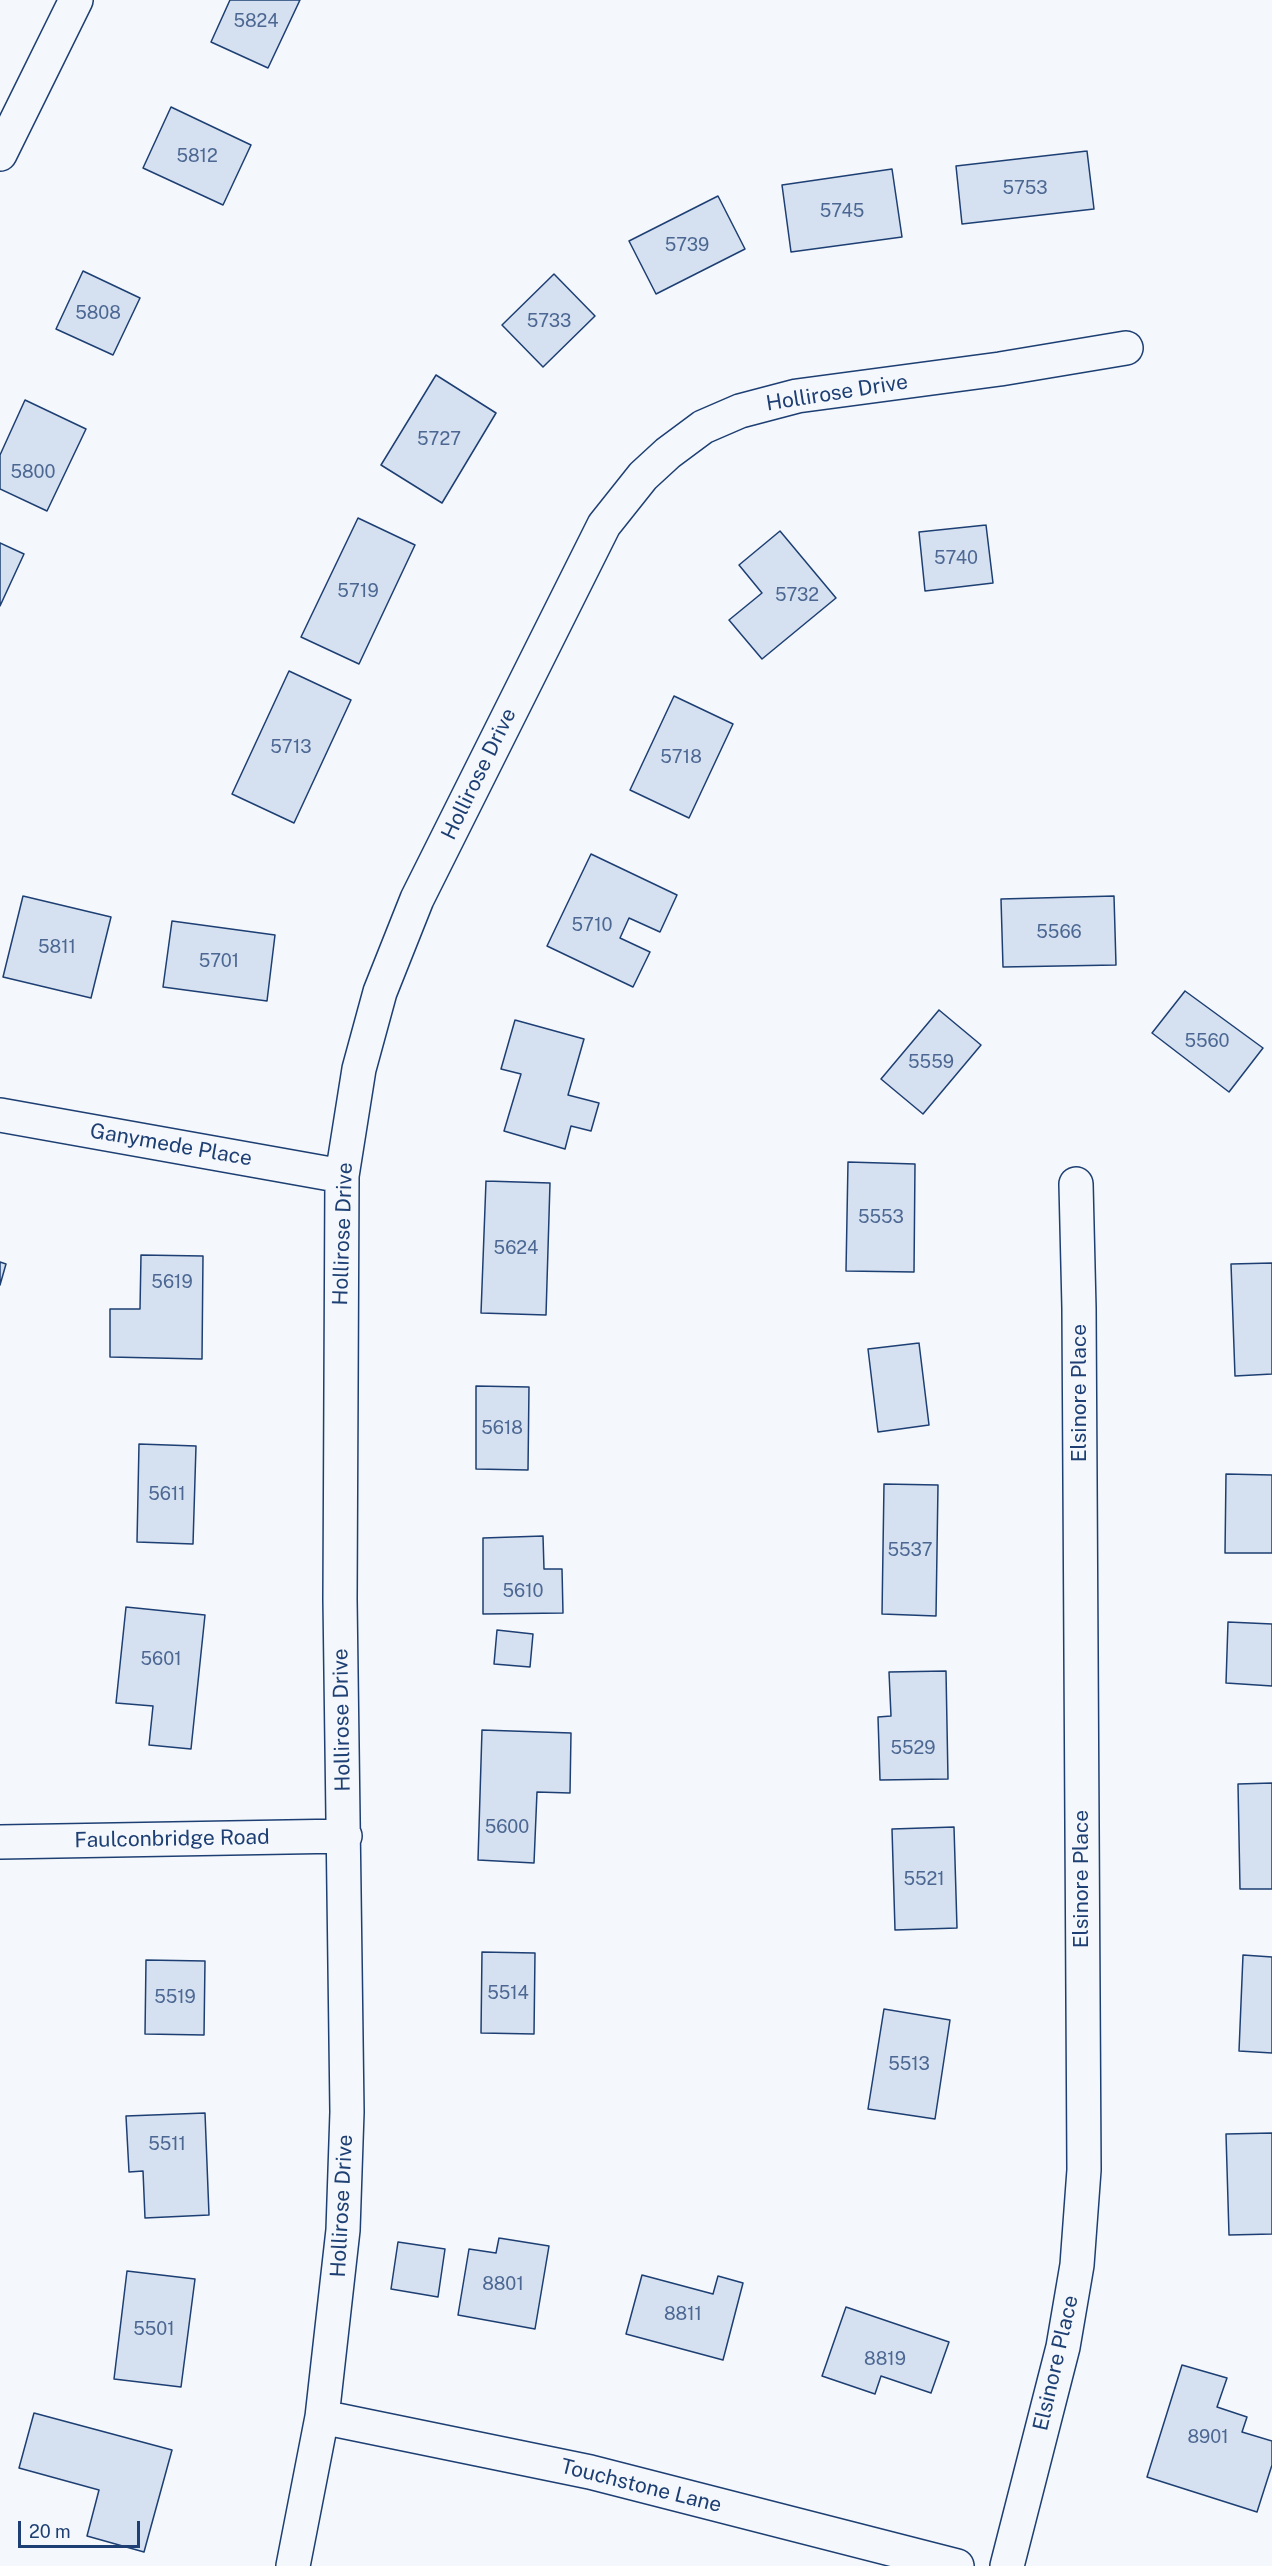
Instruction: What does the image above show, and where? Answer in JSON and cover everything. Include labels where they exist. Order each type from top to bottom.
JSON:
[{"type":"street","points":[[0,154],[76,0]]},
{"type":"street","name":"Hollirose Drive","points":[[293,2566],[322,2417],[343,2230],[347,2112],[340,1599],[342,1176],[359,1069],[380,992],[417,899],[604,525],[643,476],[668,453],[703,427],[740,411],[797,396],[1000,369],[1126,348]]},
{"type":"street","name":"Ganymede Place","points":[[0,1114],[342,1176]]},
{"type":"street","name":"Elsinore Place","points":[[1007,2566],[1063,2347],[1077,2265],[1084,2170],[1079,1308],[1076,1184]]},
{"type":"street","name":"Faulconbridge Road","points":[[0,1842],[345,1836]]},
{"type":"street","name":"Touchstone Lane","points":[[322,2417],[590,2472],[957,2566]]},
{"type":"building","points":[[230,0],[300,0],[268,68],[211,42]]},
{"type":"building","points":[[171,107],[251,145],[223,205],[143,168]]},
{"type":"building","points":[[1087,151],[1094,209],[962,224],[956,166]]},
{"type":"building","points":[[892,169],[902,237],[791,252],[782,185]]},
{"type":"building","points":[[718,196],[745,249],[656,294],[629,241]]},
{"type":"building","points":[[83,271],[140,298],[113,355],[56,329]]},
{"type":"building","points":[[554,274],[595,316],[543,367],[502,325]]},
{"type":"building","points":[[436,375],[496,413],[442,503],[381,465]]},
{"type":"building","points":[[25,400],[86,429],[47,511],[0,489],[0,455]]},
{"type":"building","points":[[358,518],[415,545],[359,664],[301,637]]},
{"type":"building","points":[[986,525],[993,583],[925,591],[919,532]]},
{"type":"building","points":[[780,531],[836,598],[762,659],[729,620],[762,593],[739,565]]},
{"type":"building","points":[[0,543],[24,554],[0,606]]},
{"type":"building","points":[[289,671],[351,700],[294,823],[232,794]]},
{"type":"building","points":[[674,696],[733,724],[689,818],[630,790]]},
{"type":"building","points":[[591,854],[677,895],[660,932],[629,918],[620,938],[650,952],[633,987],[547,946]]},
{"type":"building","points":[[23,896],[111,917],[91,998],[3,977]]},
{"type":"building","points":[[1114,896],[1116,965],[1003,967],[1001,899]]},
{"type":"building","points":[[172,921],[275,935],[267,1001],[163,987]]},
{"type":"building","points":[[1185,991],[1263,1048],[1229,1092],[1152,1033]]},
{"type":"building","points":[[939,1010],[981,1045],[923,1114],[881,1079]]},
{"type":"building","points":[[515,1020],[584,1039],[568,1095],[599,1103],[591,1131],[571,1126],[565,1149],[504,1131],[521,1074],[501,1069]]},
{"type":"building","points":[[848,1162],[915,1164],[914,1272],[846,1271]]},
{"type":"building","points":[[486,1181],[550,1183],[546,1315],[481,1313]]},
{"type":"building","points":[[141,1255],[203,1256],[202,1359],[110,1357],[110,1309],[140,1309]]},
{"type":"building","points":[[0,1262],[6,1264],[0,1285]]},
{"type":"building","points":[[1272,1263],[1272,1374],[1235,1376],[1231,1264]]},
{"type":"building","points":[[919,1343],[929,1425],[878,1432],[868,1349]]},
{"type":"building","points":[[476,1386],[529,1387],[528,1470],[476,1469]]},
{"type":"building","points":[[139,1444],[196,1446],[193,1544],[137,1542]]},
{"type":"building","points":[[1226,1474],[1272,1475],[1272,1553],[1225,1553]]},
{"type":"building","points":[[884,1484],[938,1485],[936,1616],[882,1614]]},
{"type":"building","points":[[543,1536],[544,1569],[562,1569],[563,1613],[483,1614],[483,1538]]},
{"type":"building","points":[[126,1607],[205,1615],[191,1749],[149,1745],[153,1706],[116,1703]]},
{"type":"building","points":[[1228,1622],[1272,1624],[1272,1686],[1226,1683]]},
{"type":"building","points":[[497,1630],[533,1634],[530,1667],[494,1664]]},
{"type":"building","points":[[946,1671],[948,1779],[880,1780],[878,1717],[891,1716],[889,1672]]},
{"type":"building","points":[[482,1730],[571,1733],[570,1793],[537,1792],[534,1863],[478,1860]]},
{"type":"building","points":[[1272,1783],[1272,1889],[1240,1889],[1238,1784]]},
{"type":"building","points":[[954,1827],[957,1928],[895,1930],[892,1829]]},
{"type":"building","points":[[482,1952],[535,1953],[534,2034],[481,2033]]},
{"type":"building","points":[[1243,1955],[1272,1957],[1272,2053],[1239,2051]]},
{"type":"building","points":[[146,1960],[205,1961],[204,2035],[145,2034]]},
{"type":"building","points":[[884,2009],[950,2020],[935,2119],[868,2109]]},
{"type":"building","points":[[205,2113],[209,2215],[145,2218],[143,2171],[129,2172],[126,2116]]},
{"type":"building","points":[[1272,2133],[1272,2234],[1229,2235],[1226,2134]]},
{"type":"building","points":[[499,2238],[549,2246],[535,2329],[458,2315],[469,2249],[496,2253]]},
{"type":"building","points":[[398,2242],[445,2249],[438,2297],[391,2289]]},
{"type":"building","points":[[127,2271],[195,2279],[181,2387],[114,2379]]},
{"type":"building","points":[[642,2275],[713,2294],[718,2276],[743,2283],[723,2360],[626,2334]]},
{"type":"building","points":[[846,2307],[949,2342],[931,2393],[881,2376],[875,2394],[822,2376]]},
{"type":"building","points":[[1182,2365],[1227,2378],[1217,2407],[1247,2417],[1242,2432],[1272,2441],[1272,2465],[1257,2512],[1147,2477]]},
{"type":"building","points":[[34,2413],[172,2450],[144,2552],[87,2536],[99,2490],[19,2468]]}]
